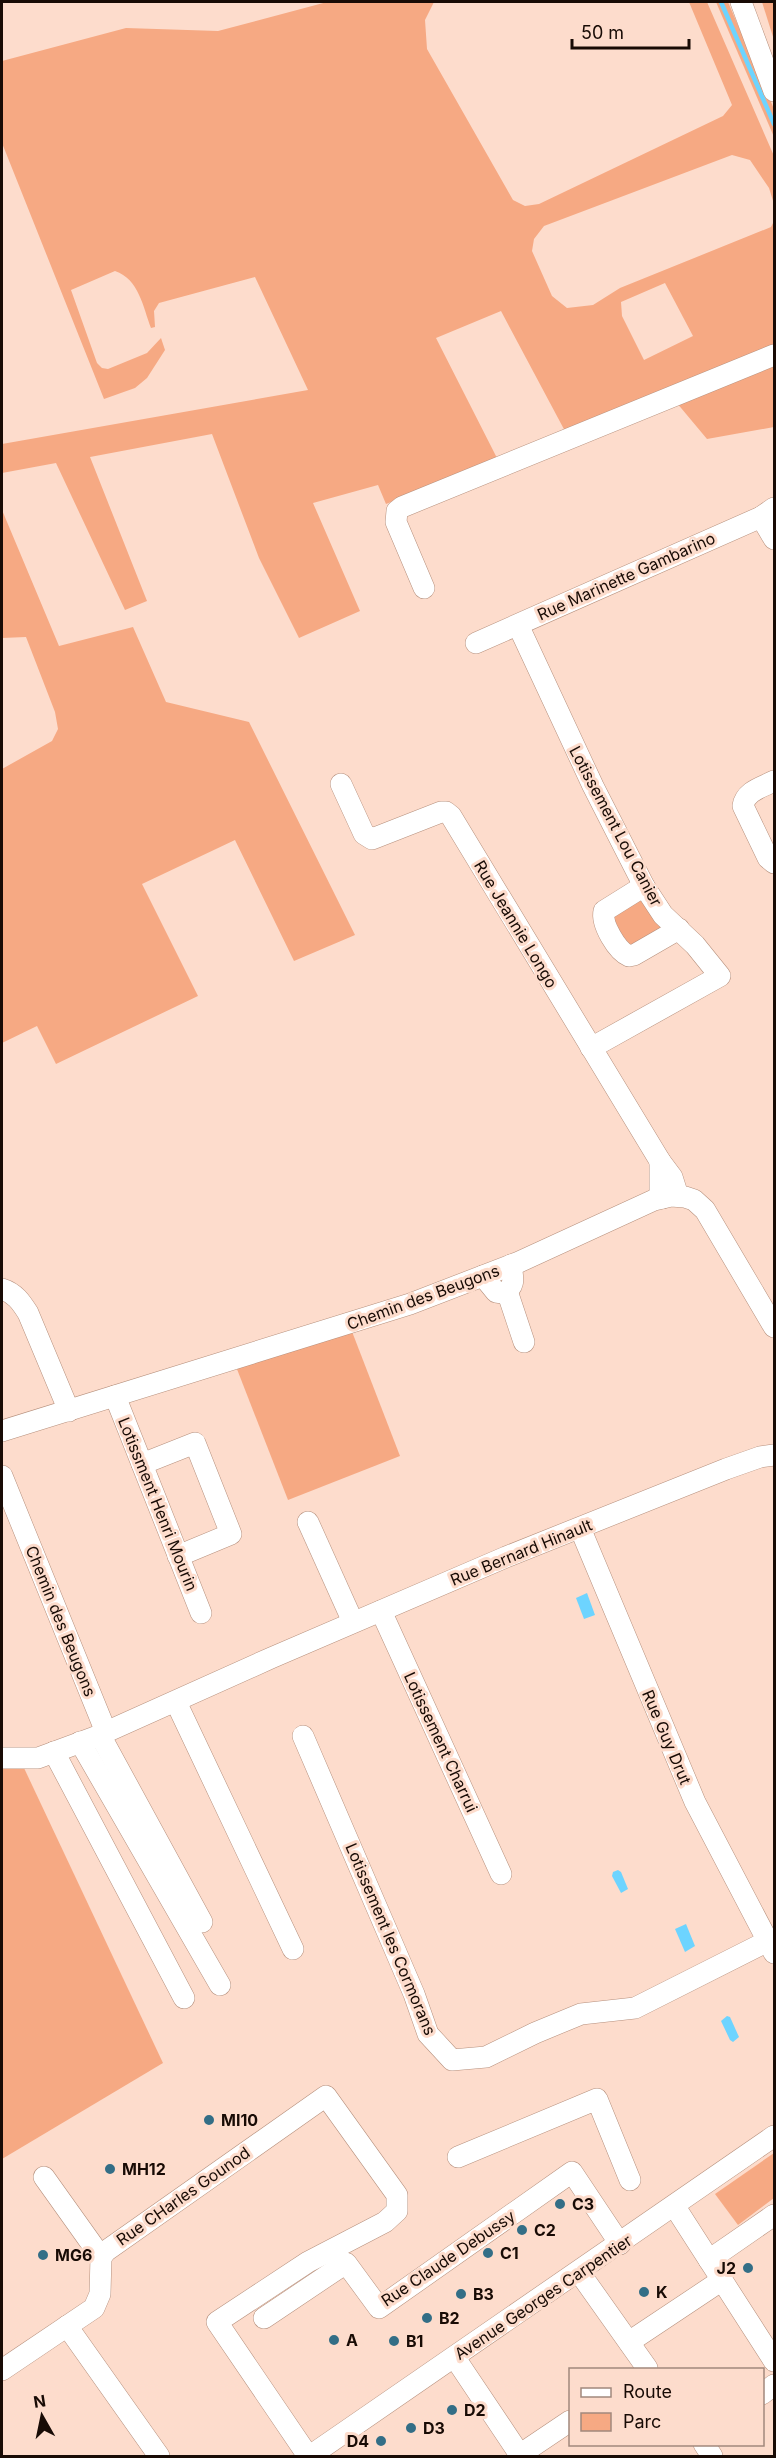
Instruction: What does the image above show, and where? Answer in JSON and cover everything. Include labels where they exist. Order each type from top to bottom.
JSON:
[{"type":"street","points":[[741,2],[774,91]]},
{"type":"street","points":[[424,588],[396,522],[397,511],[402,507],[774,355]]},
{"type":"street","points":[[768,512],[774,539]]},
{"type":"street","name":"Rue Marinette Gambarino","points":[[477,643],[768,512]]},
{"type":"street","name":"Lotissement Lou Canier","points":[[518,625],[593,786],[644,886],[663,915],[695,945],[720,976],[591,1048]]},
{"type":"street","points":[[774,781],[750,793],[744,800],[743,806],[768,858],[774,863]]},
{"type":"street","name":"Rue Jeannie Longo","points":[[341,784],[364,834],[372,839],[441,812],[446,812],[451,816],[660,1161],[660,1189],[670,1197]]},
{"type":"street","points":[[644,886],[604,911],[604,921],[621,951],[629,956],[634,955],[679,929]]},
{"type":"street","points":[[670,1197],[694,1200],[705,1210],[774,1327]]},
{"type":"street","name":"Chemin des Beugons","points":[[2,1431],[410,1304],[511,1265],[670,1197]]},
{"type":"street","points":[[483,1276],[496,1292],[503,1293],[514,1283],[511,1265]]},
{"type":"street","points":[[2,1289],[19,1299],[28,1313],[69,1411]]},
{"type":"street","points":[[507,1291],[525,1342]]},
{"type":"street","name":"Lotissment Henri Mourin","points":[[115,1396],[201,1612]]},
{"type":"street","points":[[142,1464],[195,1443],[231,1534],[178,1556]]},
{"type":"street","name":"Rue Bernard Hinault","points":[[2,1758],[38,1758],[96,1736],[352,1622],[726,1469],[760,1457],[774,1455]]},
{"type":"street","name":"Chemin des Beugons","points":[[2,1476],[96,1736]]},
{"type":"street","points":[[308,1522],[352,1622]]},
{"type":"street","name":"Rue Guy Drut","points":[[580,1528],[695,1802],[771,1947],[635,2008]]},
{"type":"street","name":"Lotissement Charrui","points":[[381,1611],[501,1874]]},
{"type":"street","points":[[176,1702],[292,1949]]},
{"type":"street","points":[[96,1736],[202,1922]]},
{"type":"street","points":[[96,1736],[220,1985]]},
{"type":"street","name":"Lotissement les Cormorans","points":[[303,1736],[409,1984],[428,2034],[452,2060],[486,2057],[581,2014],[635,2008]]},
{"type":"street","points":[[54,1752],[184,1998]]},
{"type":"street","name":"Rue CHarles Gounod","points":[[101,2257],[114,2245],[326,2096],[397,2195],[397,2211],[385,2222],[308,2262],[217,2322],[320,2454]]},
{"type":"street","points":[[458,2157],[597,2099],[630,2180]]},
{"type":"street","name":"Avenue Georges Carpentier","points":[[320,2454],[774,2136]]},
{"type":"street","name":"Rue Claude Debussy","points":[[264,2318],[346,2263],[379,2308],[572,2172],[620,2244]]},
{"type":"street","points":[[4,2362],[94,2308],[100,2294],[101,2257],[44,2177]]},
{"type":"street","points":[[675,2207],[771,2350]]},
{"type":"street","points":[[709,2260],[774,2215]]},
{"type":"street","points":[[579,2272],[645,2368]]},
{"type":"street","points":[[629,2342],[722,2280]]},
{"type":"street","points":[[67,2326],[159,2457]]},
{"type":"street","points":[[454,2358],[519,2456],[569,2422]]},
{"type":"green space","points":[[327,2],[434,2],[425,20],[427,49],[513,200],[525,206],[539,204],[723,116],[732,105],[689,2],[707,2],[774,156],[774,204],[769,188],[750,160],[732,155],[544,226],[534,239],[532,251],[552,296],[567,308],[593,305],[620,288],[771,227],[774,221],[774,427],[707,439],[666,390],[566,433],[501,311],[436,338],[498,460],[386,504],[378,485],[313,503],[360,611],[299,638],[259,558],[212,434],[90,457],[147,601],[125,610],[56,463],[2,473],[2,444],[308,390],[255,277],[159,303],[154,311],[155,327],[151,328],[135,287],[130,280],[115,271],[71,290],[97,363],[102,368],[108,369],[147,353],[161,338],[165,350],[147,378],[135,388],[104,399],[2,143],[2,61],[126,28],[218,31]],"holes":[[[665,283],[693,336],[644,360],[622,316],[621,302]]]},
{"type":"green space","points":[[716,2],[728,2],[774,109],[774,137]]},
{"type":"green space","points":[[762,2],[774,2],[774,40]]},
{"type":"green space","points":[[2,510],[59,646],[133,627],[166,702],[249,722],[355,935],[294,961],[235,840],[142,884],[198,996],[56,1064],[37,1026],[2,1043],[2,769],[52,741],[58,729],[55,712],[26,637],[2,638]]},
{"type":"green space","points":[[638,895],[663,927],[631,950],[609,913]]},
{"type":"green space","points":[[351,1329],[400,1456],[288,1500],[235,1364]]},
{"type":"green space","points":[[2,1766],[24,1768],[163,2063],[2,2159]]},
{"type":"green space","points":[[774,2153],[774,2198],[738,2225],[715,2194]]},
{"type":"water","points":[[587,1593],[595,1615],[584,1619],[576,1598]]},
{"type":"water","points":[[618,1870],[628,1889],[621,1893],[612,1876],[613,1872]]},
{"type":"water","points":[[686,1924],[695,1946],[685,1952],[675,1929]]},
{"type":"water","points":[[727,2016],[730,2017],[739,2037],[733,2042],[721,2021]]},
{"type":"waterway","points":[[721,2],[774,124]]},
{"type":"place","name":"MI10","points":[[209,2120]]},
{"type":"place","name":"MH12","points":[[110,2169]]},
{"type":"place","name":"C3","points":[[560,2204]]},
{"type":"place","name":"C2","points":[[522,2230]]},
{"type":"place","name":"C1","points":[[488,2253]]},
{"type":"place","name":"MG6","points":[[43,2255]]},
{"type":"place","name":"J2","points":[[748,2268]]},
{"type":"place","name":"K","points":[[644,2292]]},
{"type":"place","name":"B3","points":[[461,2294]]},
{"type":"place","name":"B2","points":[[427,2318]]},
{"type":"place","name":"A","points":[[334,2340]]},
{"type":"place","name":"B1","points":[[394,2341]]},
{"type":"place","name":"D2","points":[[452,2410]]},
{"type":"place","name":"D3","points":[[411,2428]]},
{"type":"place","name":"D4","points":[[381,2441]]}]
